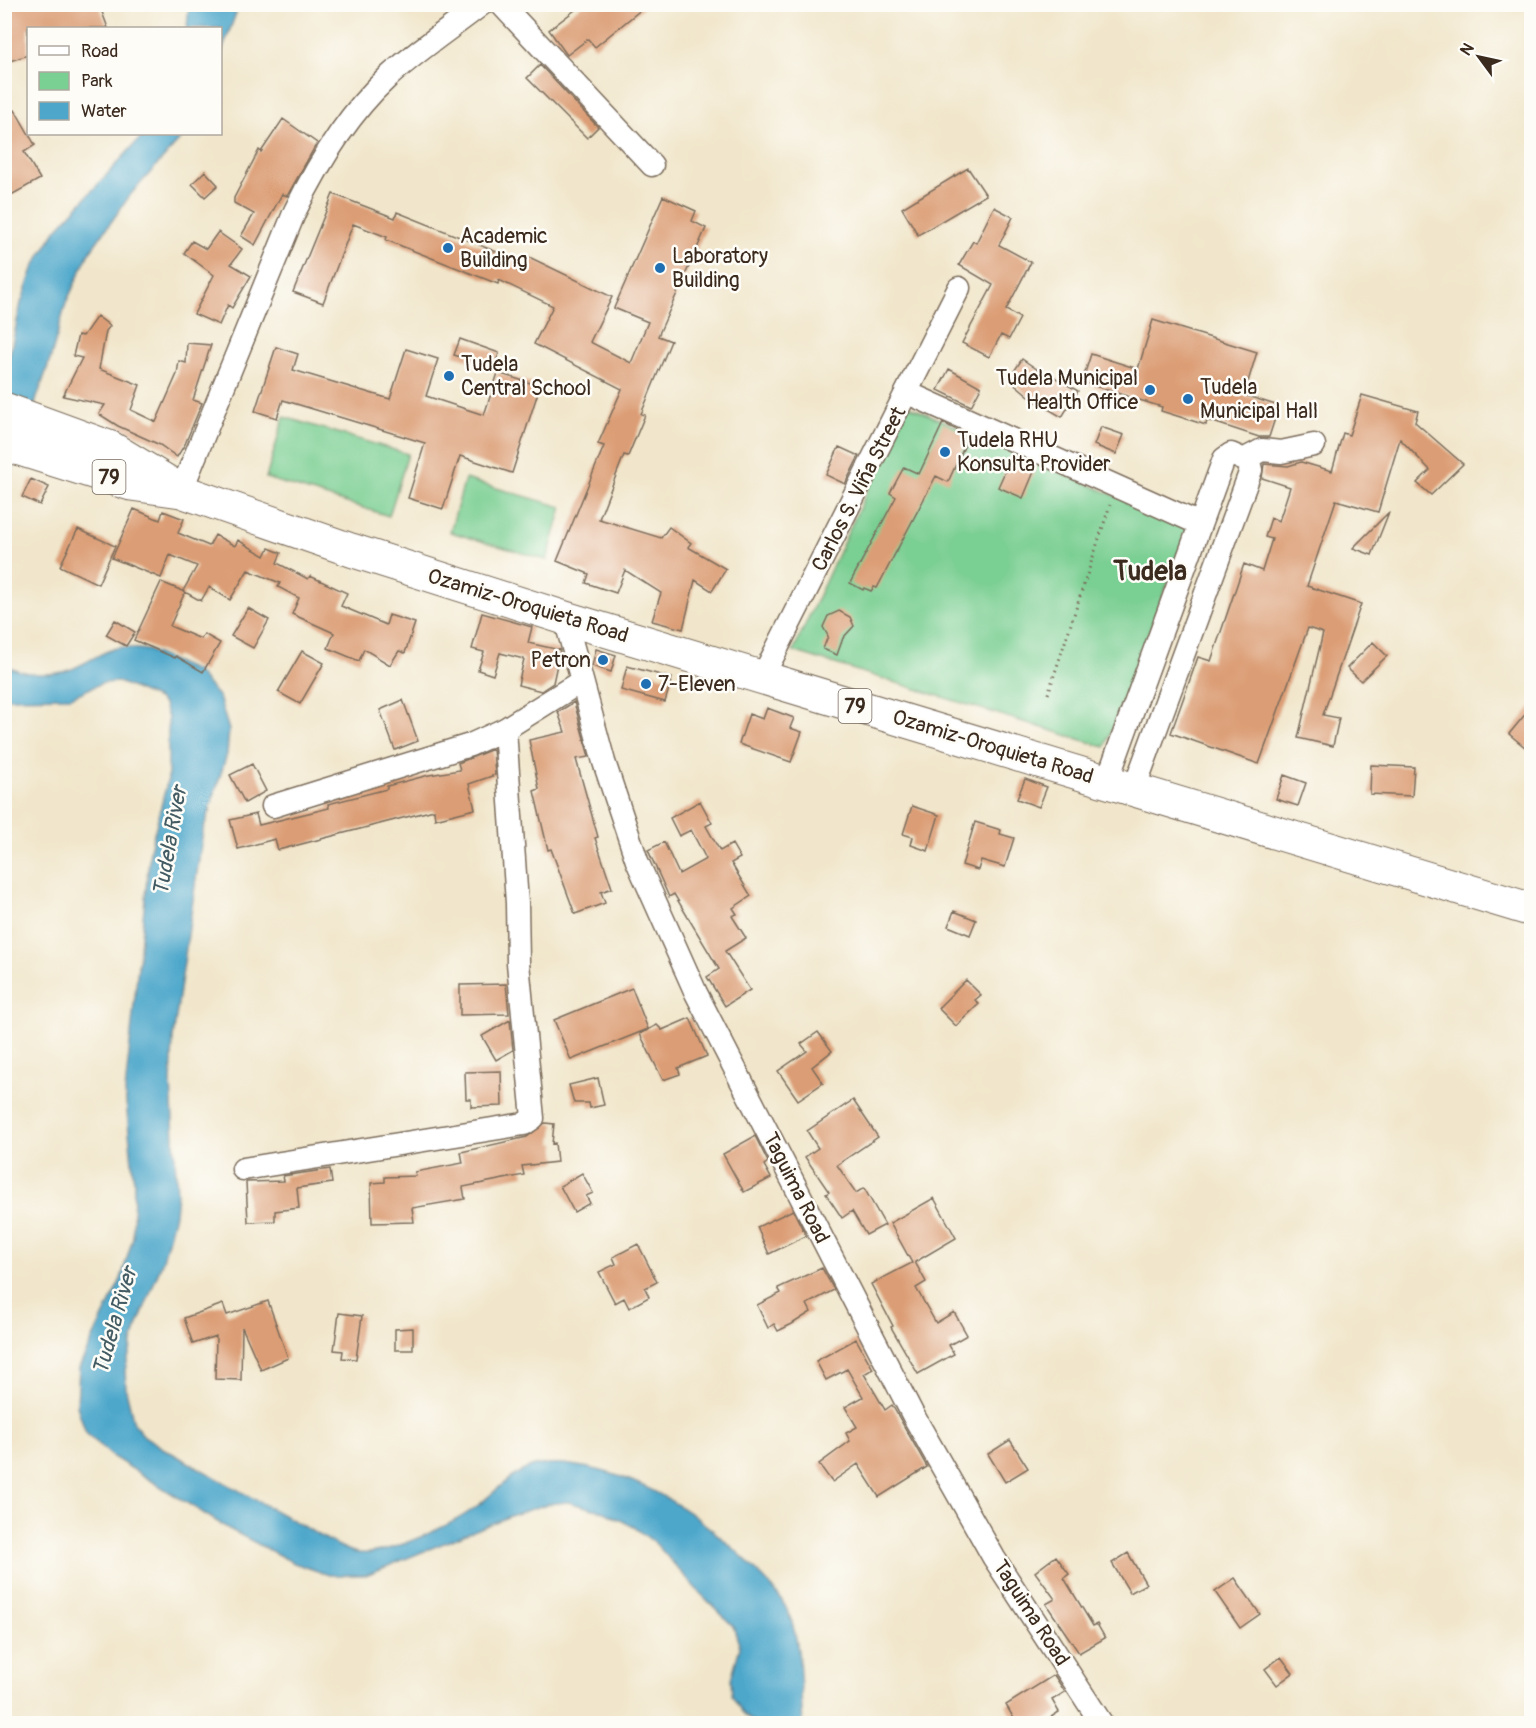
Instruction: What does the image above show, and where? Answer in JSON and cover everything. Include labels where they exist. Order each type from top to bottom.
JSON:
[{"type":"highway","name":"Ozamiz-Oroquieta Road","points":[[4,409],[111,448],[181,491]]},
{"type":"highway","name":"Ozamiz-Oroquieta Road","points":[[4,444],[131,484],[181,491],[351,550],[565,618],[1532,910]]},
{"type":"street","points":[[181,491],[295,211],[314,174],[365,101],[387,79],[482,4]]},
{"type":"street","points":[[501,4],[652,165]]},
{"type":"street","points":[[908,393],[959,288]]},
{"type":"street","name":"Carlos S. Viña Street","points":[[762,678],[908,393],[1200,524]]},
{"type":"street","points":[[1245,459],[1262,450],[1281,452],[1314,445]]},
{"type":"street","points":[[1231,454],[1245,459],[1251,465],[1251,470],[1121,785],[1200,524],[1224,459],[1231,454]]},
{"type":"street","name":"Taguima Road","points":[[565,618],[580,682],[637,861],[696,993],[913,1415],[994,1558],[1102,1724]]},
{"type":"street","points":[[273,806],[470,746],[505,729],[580,682]]},
{"type":"street","points":[[243,1169],[524,1124],[532,1120],[534,1112],[518,963],[518,903],[505,729]]},
{"type":"path","points":[[1048,694],[1116,488]]},
{"type":"green space","points":[[907,405],[1189,528],[1105,747],[793,651]]},
{"type":"green space","points":[[284,417],[408,454],[389,516],[266,478]]},
{"type":"green space","points":[[465,479],[562,507],[547,560],[450,532]]},
{"type":"water","points":[[189,5],[239,5],[222,51],[222,27],[187,27]]},
{"type":"water","points":[[143,135],[184,135],[131,194],[89,253],[66,303],[51,357],[5,491],[5,376],[21,303],[34,266],[57,229]]},
{"type":"water","name":"Tudela River","points":[[120,647],[148,650],[196,671],[219,697],[229,730],[227,754],[203,831],[173,1038],[171,1084],[177,1194],[175,1214],[163,1260],[135,1332],[125,1370],[126,1390],[134,1424],[144,1436],[161,1447],[333,1543],[358,1553],[385,1550],[437,1530],[476,1507],[518,1473],[535,1466],[556,1464],[589,1468],[634,1482],[695,1516],[748,1562],[780,1598],[788,1612],[796,1639],[803,1723],[754,1723],[742,1712],[732,1696],[731,1679],[740,1647],[733,1626],[656,1544],[634,1527],[605,1512],[568,1502],[547,1504],[510,1516],[366,1575],[329,1575],[294,1563],[229,1529],[113,1457],[86,1433],[77,1406],[79,1368],[121,1279],[133,1237],[134,1183],[125,1092],[150,850],[168,779],[168,718],[164,705],[158,699],[119,682],[102,683],[71,697],[5,698],[4,664],[27,673],[53,674],[76,667]]},
{"type":"building","points":[[4,4],[99,4],[108,27],[27,27],[27,55],[4,63]]},
{"type":"building","points":[[583,4],[648,4],[595,47],[588,39],[567,55],[549,30]]},
{"type":"building","points":[[540,65],[598,127],[587,138],[527,78]]},
{"type":"building","points":[[15,110],[27,135],[35,145],[24,152],[40,179],[4,199],[4,116]]},
{"type":"building","points":[[283,119],[317,143],[287,196],[282,194],[255,245],[241,236],[254,214],[234,203],[234,198],[259,150],[261,152]]},
{"type":"building","points":[[968,168],[986,195],[918,235],[902,208]]},
{"type":"building","points":[[205,171],[218,185],[205,197],[192,184]]},
{"type":"building","points":[[333,194],[395,218],[397,212],[522,262],[525,255],[612,297],[590,342],[631,363],[648,322],[614,308],[663,196],[696,211],[692,221],[706,228],[658,336],[671,341],[641,414],[645,415],[628,456],[624,455],[599,519],[661,538],[669,527],[691,543],[688,547],[726,569],[712,591],[695,580],[683,629],[652,621],[661,593],[625,570],[616,593],[586,583],[589,574],[557,561],[604,446],[598,444],[622,389],[534,344],[553,306],[499,280],[498,284],[386,240],[387,237],[353,224],[323,303],[293,292]]},
{"type":"building","points":[[994,207],[1013,217],[999,245],[1031,262],[1006,310],[1020,318],[1009,339],[1001,335],[989,357],[962,343],[993,285],[959,265],[973,241],[976,243]]},
{"type":"building","points":[[218,232],[242,249],[231,264],[251,276],[232,308],[228,305],[219,325],[194,314],[214,275],[184,253],[192,241],[206,249]]},
{"type":"building","points":[[97,316],[110,326],[106,331],[99,369],[140,385],[131,410],[156,422],[177,374],[179,361],[186,363],[187,343],[211,345],[193,400],[202,403],[177,457],[160,445],[118,426],[99,414],[105,405],[63,396],[82,358],[73,356],[78,335],[83,336]]},
{"type":"building","points":[[1153,320],[1257,352],[1244,395],[1279,406],[1269,437],[1259,437],[1207,420],[1206,425],[1161,411],[1162,407],[1082,382],[1091,354],[1138,369]]},
{"type":"building","points":[[460,339],[499,353],[494,368],[454,355]]},
{"type":"building","points":[[276,347],[298,354],[293,370],[390,399],[406,349],[438,359],[426,396],[484,415],[498,373],[540,386],[512,473],[460,456],[443,509],[408,498],[425,443],[283,400],[277,418],[255,411]]},
{"type":"building","points":[[1022,359],[1050,378],[1051,375],[1078,391],[1062,417],[1036,402],[1009,379]]},
{"type":"building","points":[[949,369],[981,387],[971,406],[938,390]]},
{"type":"building","points":[[1362,395],[1418,411],[1415,422],[1463,464],[1431,495],[1417,483],[1430,470],[1400,439],[1378,512],[1336,500],[1307,586],[1361,604],[1323,715],[1339,718],[1333,746],[1298,738],[1323,633],[1308,628],[1259,764],[1171,733],[1198,657],[1211,661],[1244,564],[1262,571],[1272,539],[1265,537],[1271,518],[1279,521],[1290,487],[1262,478],[1264,464],[1288,466],[1301,462],[1332,471],[1343,433],[1349,435]]},
{"type":"building","points":[[943,423],[969,436],[948,482],[936,476],[877,588],[874,587],[871,591],[864,588],[863,590],[850,583],[896,497],[890,493],[904,467],[919,474]]},
{"type":"building","points":[[1101,427],[1124,435],[1116,454],[1094,445]]},
{"type":"building","points":[[839,447],[859,456],[845,484],[826,475]]},
{"type":"building","points":[[1012,456],[1036,467],[1023,498],[998,487]]},
{"type":"building","points":[[31,479],[49,487],[40,505],[22,497]]},
{"type":"building","points":[[134,509],[160,520],[163,511],[184,519],[178,533],[209,546],[215,535],[235,546],[238,540],[265,556],[269,548],[281,553],[277,563],[308,579],[310,576],[347,593],[341,606],[386,625],[389,615],[415,623],[405,653],[399,651],[390,665],[364,649],[359,661],[328,648],[334,633],[292,614],[299,598],[278,587],[280,583],[248,570],[230,600],[209,587],[201,601],[183,591],[197,566],[170,555],[161,578],[112,558]]},
{"type":"building","points":[[1389,512],[1372,555],[1353,548]]},
{"type":"building","points":[[78,529],[115,546],[98,584],[60,566]]},
{"type":"building","points":[[161,582],[185,592],[170,626],[201,639],[204,634],[220,643],[203,672],[176,656],[175,658],[134,640]]},
{"type":"building","points":[[248,608],[269,620],[253,648],[231,636]]},
{"type":"building","points":[[839,611],[850,617],[854,626],[843,638],[837,655],[823,649],[828,636],[823,627],[828,616]]},
{"type":"building","points":[[482,613],[532,627],[528,643],[560,650],[553,683],[541,691],[518,685],[524,659],[500,653],[493,675],[478,670],[484,652],[472,649]]},
{"type":"building","points":[[115,620],[135,632],[126,646],[106,635]]},
{"type":"building","points":[[1373,642],[1387,656],[1361,681],[1347,668]]},
{"type":"building","name":"Petron","points":[[596,649],[616,655],[611,672],[592,666]]},
{"type":"building","points":[[302,651],[324,663],[300,704],[278,692]]},
{"type":"building","name":"7-Eleven","points":[[627,666],[672,678],[665,702],[621,690]]},
{"type":"building","points":[[403,700],[418,741],[395,750],[380,710]]},
{"type":"building","points":[[574,702],[589,757],[576,759],[598,837],[595,838],[612,888],[601,892],[605,903],[575,914],[551,849],[548,850],[534,791],[539,789],[529,740],[565,732],[558,712]]},
{"type":"building","points":[[1532,706],[1532,753],[1509,734]]},
{"type":"building","points":[[767,708],[794,718],[790,728],[802,732],[791,762],[739,744],[749,714],[763,719]]},
{"type":"building","points":[[493,749],[495,775],[469,784],[475,809],[435,819],[434,810],[278,850],[275,839],[238,849],[230,820],[256,814],[259,825],[329,808],[328,804],[387,789],[387,786],[460,770],[458,763]]},
{"type":"building","points":[[252,764],[266,791],[245,803],[230,775]]},
{"type":"building","points":[[1371,765],[1414,767],[1412,796],[1370,794]]},
{"type":"building","points":[[1284,775],[1306,783],[1298,806],[1276,799]]},
{"type":"building","points":[[1025,779],[1047,787],[1039,807],[1017,799]]},
{"type":"building","points":[[700,801],[712,823],[706,826],[720,851],[732,844],[740,858],[731,863],[751,896],[733,908],[737,914],[732,916],[746,938],[725,951],[750,990],[725,1006],[707,977],[719,969],[674,894],[669,897],[648,850],[664,842],[679,874],[706,859],[691,830],[679,836],[670,818]]},
{"type":"building","points":[[912,806],[939,815],[928,851],[911,845],[913,837],[903,834]]},
{"type":"building","points":[[975,822],[1001,830],[1000,834],[1014,838],[1005,867],[981,860],[978,870],[962,865]]},
{"type":"building","points":[[954,911],[976,920],[970,935],[948,926]]},
{"type":"building","points":[[966,980],[981,995],[975,1000],[979,1004],[956,1026],[938,1008]]},
{"type":"building","points":[[506,984],[509,1014],[460,1015],[460,985]]},
{"type":"building","points":[[632,988],[648,1029],[571,1060],[554,1020]]},
{"type":"building","points":[[690,1018],[707,1056],[678,1068],[680,1074],[663,1080],[640,1034],[657,1025],[662,1030]]},
{"type":"building","points":[[510,1020],[513,1050],[496,1060],[482,1036]]},
{"type":"building","points":[[818,1032],[832,1051],[812,1067],[823,1083],[798,1100],[778,1071],[807,1051],[801,1044]]},
{"type":"building","points":[[501,1071],[502,1106],[471,1107],[471,1099],[466,1099],[465,1072]]},
{"type":"building","points":[[598,1078],[604,1105],[590,1108],[589,1103],[574,1103],[569,1085]]},
{"type":"building","points":[[853,1100],[878,1137],[837,1165],[856,1193],[864,1188],[885,1225],[866,1235],[852,1211],[842,1218],[826,1194],[829,1192],[805,1157],[818,1148],[807,1131]]},
{"type":"building","points":[[545,1123],[554,1124],[552,1144],[555,1143],[557,1162],[522,1166],[524,1175],[463,1187],[465,1199],[412,1208],[414,1222],[372,1223],[371,1183],[385,1182],[385,1177],[416,1176],[415,1172],[463,1163],[461,1152],[527,1137]]},
{"type":"building","points":[[755,1136],[768,1162],[764,1165],[771,1178],[744,1192],[723,1154]]},
{"type":"building","points":[[330,1169],[332,1183],[297,1188],[299,1208],[275,1211],[275,1221],[248,1222],[246,1182],[284,1181],[283,1176]]},
{"type":"building","points":[[582,1173],[593,1193],[586,1196],[590,1203],[574,1212],[560,1186]]},
{"type":"building","points":[[934,1198],[956,1238],[915,1262],[926,1282],[916,1288],[936,1323],[954,1312],[967,1335],[949,1345],[954,1354],[918,1374],[891,1327],[893,1326],[871,1284],[912,1263],[890,1223]]},
{"type":"building","points":[[793,1210],[806,1236],[769,1254],[757,1227]]},
{"type":"building","points":[[638,1244],[657,1282],[645,1288],[649,1297],[629,1308],[624,1298],[615,1303],[599,1272],[616,1264],[613,1257]]},
{"type":"building","points":[[822,1268],[834,1290],[807,1304],[811,1312],[792,1324],[778,1331],[774,1324],[768,1328],[757,1305],[781,1293],[778,1288]]},
{"type":"building","points":[[268,1301],[288,1358],[261,1370],[242,1327],[241,1380],[215,1379],[216,1336],[193,1344],[184,1318],[223,1304],[227,1315]]},
{"type":"building","points":[[339,1313],[362,1316],[356,1359],[342,1358],[343,1351],[334,1350]]},
{"type":"building","points":[[413,1328],[413,1350],[395,1350],[395,1329]]},
{"type":"building","points":[[856,1339],[873,1369],[864,1374],[885,1410],[892,1405],[927,1467],[879,1497],[858,1464],[832,1482],[819,1464],[850,1441],[846,1433],[857,1427],[845,1407],[863,1397],[847,1369],[826,1380],[816,1361]]},
{"type":"building","points":[[1010,1440],[1028,1468],[1005,1482],[988,1454]]},
{"type":"building","points":[[1128,1553],[1146,1584],[1130,1593],[1112,1563]]},
{"type":"building","points":[[1056,1556],[1069,1574],[1064,1578],[1093,1626],[1097,1624],[1105,1638],[1079,1653],[1046,1604],[1055,1599],[1035,1572]]},
{"type":"building","points":[[1235,1578],[1260,1614],[1240,1628],[1215,1592]]},
{"type":"building","points":[[1281,1657],[1293,1673],[1277,1685],[1265,1669]]},
{"type":"building","points":[[1054,1675],[1065,1692],[1052,1700],[1059,1712],[1040,1724],[1017,1724],[1006,1705]]},
{"type":"place","name":"Academic Building","points":[[448,248]]},
{"type":"place","name":"Laboratory Building","points":[[660,268]]},
{"type":"place","name":"Tudela Central School","points":[[449,376]]},
{"type":"place","name":"Tudela Municipal Health Office","points":[[1150,390]]},
{"type":"place","name":"Tudela Municipal Hall","points":[[1188,399]]},
{"type":"place","name":"Tudela RHU Konsulta Provider","points":[[945,452]]},
{"type":"place","name":"Petron","points":[[603,660]]},
{"type":"place","name":"7-Eleven","points":[[646,684]]},
{"type":"district","name":"Tudela","points":[[1150,571]]}]
